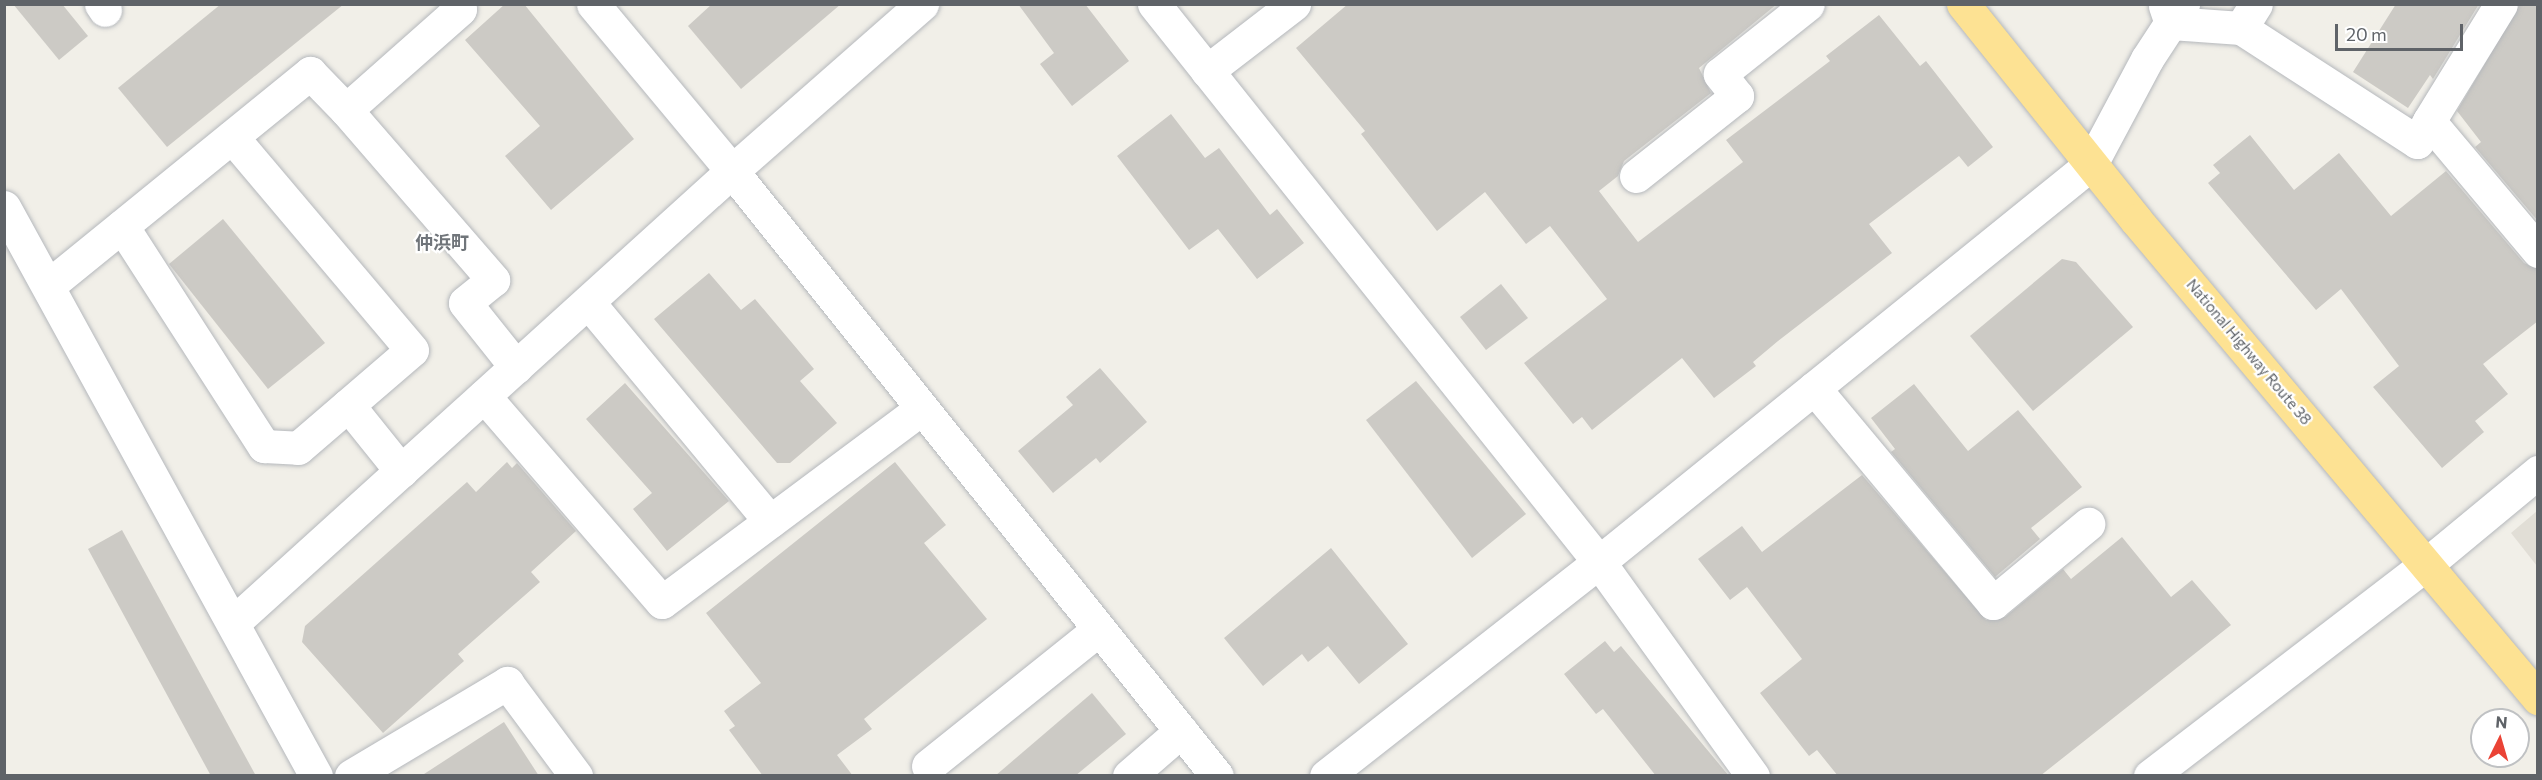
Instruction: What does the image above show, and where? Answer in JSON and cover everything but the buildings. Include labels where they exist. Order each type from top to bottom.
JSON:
[{"type":"highway","name":"National Highway Route 38","points":[[1963,4],[2091,164],[2428,563],[2538,698]]},
{"type":"street","points":[[346,110],[460,9],[456,4]]},
{"type":"street","points":[[593,4],[732,171],[1216,776]]},
{"type":"street","points":[[233,623],[732,171],[922,4]]},
{"type":"street","points":[[1154,4],[1599,562],[1753,776]]},
{"type":"street","points":[[1207,71],[1294,4]]},
{"type":"street","points":[[1636,176],[1737,96],[1720,74],[1808,4]]},
{"type":"street","points":[[1326,776],[1599,562],[2091,164],[2173,11],[2248,16],[2417,142],[2501,4]]},
{"type":"street","points":[[48,286],[310,73],[346,110],[493,280],[465,303],[516,367]]},
{"type":"street","points":[[2429,121],[2538,251]]},
{"type":"street","points":[[122,226],[264,446],[298,448],[412,351],[232,137]]},
{"type":"street","points":[[4,207],[316,776]]},
{"type":"street","points":[[588,302],[770,521]]},
{"type":"street","points":[[1814,388],[1993,603],[2088,524]]},
{"type":"street","points":[[484,396],[662,602],[922,408]]},
{"type":"street","points":[[348,405],[401,471]]},
{"type":"street","points":[[2150,776],[2428,563],[2538,472]]},
{"type":"street","points":[[928,766],[1099,628]]},
{"type":"street","points":[[351,776],[507,683],[576,776]]},
{"type":"street","points":[[1129,776],[1181,731]]},
{"type":"shaded area","points":[[2537,511],[2537,566],[2511,533]]},
{"type":"district","name":"仲浜町","points":[[442,242]]}]
